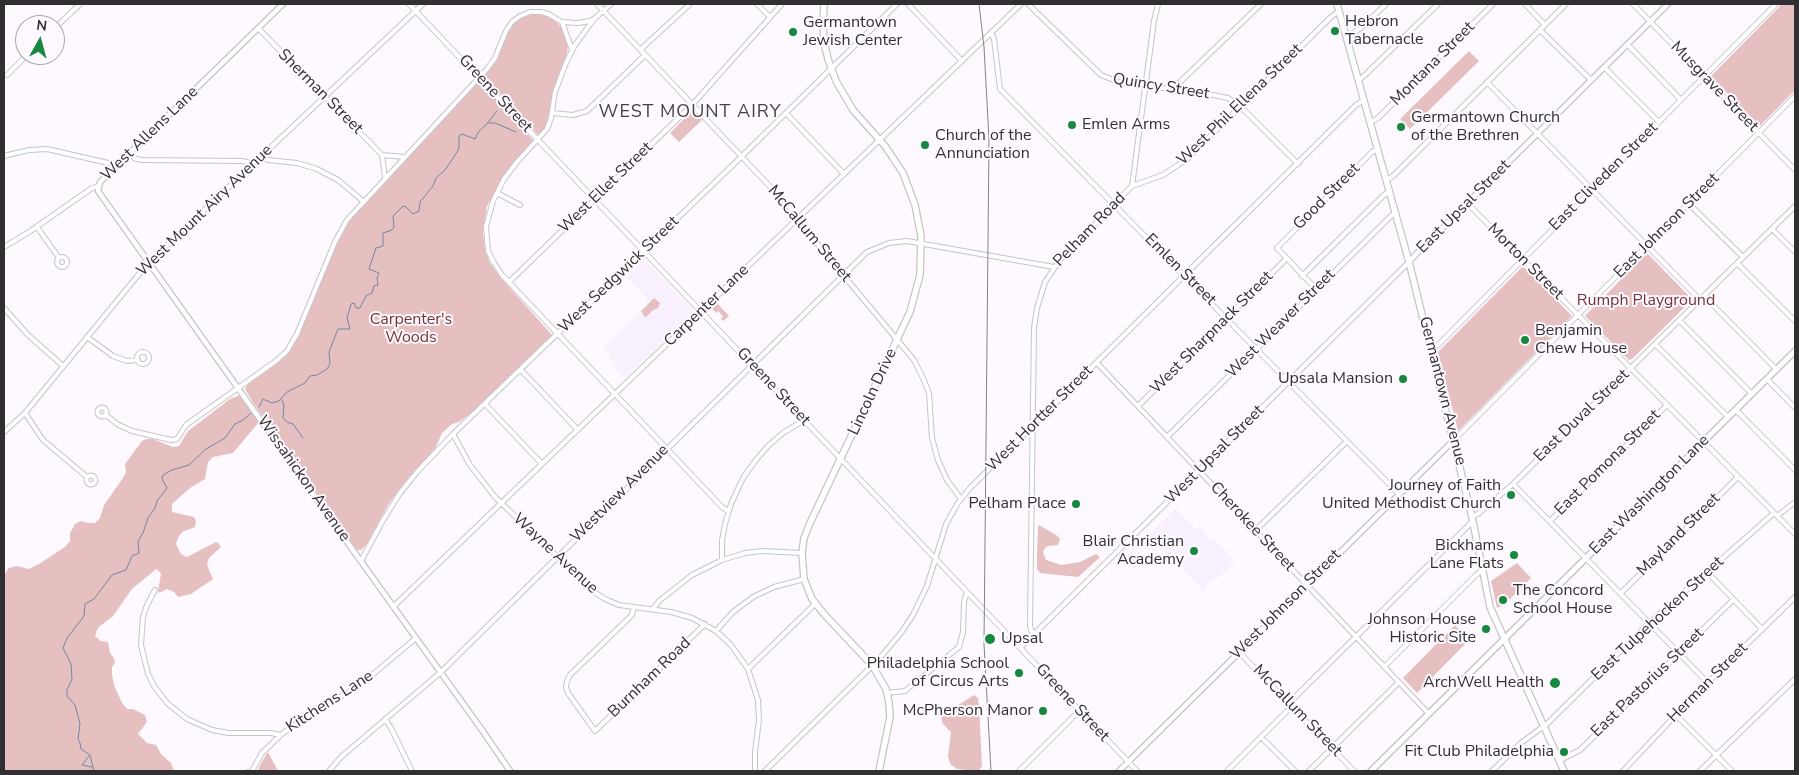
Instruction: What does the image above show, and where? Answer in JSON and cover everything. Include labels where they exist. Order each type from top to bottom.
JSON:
[{"type":"main road","name":"Lincoln Drive","points":[[824,4],[823,33],[831,68],[848,102],[896,162],[910,189],[917,213],[922,243],[921,267],[916,295],[897,340],[807,531],[802,552],[804,579],[815,604],[872,665],[887,693],[890,708],[889,723],[879,771]]},
{"type":"main road","name":"Germantown Avenue","points":[[1337,4],[1409,262],[1473,519],[1490,607],[1564,771]]},
{"type":"main road","name":"East Washington Lane","points":[[1372,771],[1795,351]]},
{"type":"street","points":[[65,18],[80,4]]},
{"type":"street","name":"West Allens Lane","points":[[4,247],[37,227],[92,188],[98,186],[117,165],[283,4]]},
{"type":"street","name":"Greene Street","points":[[409,4],[1137,771]]},
{"type":"street","name":"West Mount Airy Avenue","points":[[4,432],[25,413],[148,263],[423,4]]},
{"type":"street","name":"McCallum Street","points":[[597,4],[796,214],[800,223],[914,360],[923,378],[931,404],[935,452],[943,473],[961,499]]},
{"type":"street","points":[[611,4],[594,19],[572,50],[557,86],[549,126],[517,162],[497,193],[487,217],[486,237],[488,250],[494,263],[509,282],[666,449],[728,511]]},
{"type":"street","points":[[640,50],[690,4]]},
{"type":"street","points":[[757,4],[770,17]]},
{"type":"street","name":"West Ellet Street","points":[[509,282],[692,105],[782,4]]},
{"type":"street","name":"West Sedgwick Street","points":[[361,561],[400,493],[453,434],[486,405],[897,4]]},
{"type":"street","points":[[908,4],[962,61]]},
{"type":"street","name":"Carpenter Lane","points":[[393,606],[1021,4]]},
{"type":"street","name":"Quincy Street","points":[[1028,4],[1098,73],[1113,81],[1223,97],[1240,106],[1298,164]]},
{"type":"street","name":"Pelham Road","points":[[1033,635],[1030,626],[1036,312],[1040,293],[1054,267],[1132,186],[1154,21],[1158,4]]},
{"type":"street","points":[[1176,90],[1179,83],[1261,4]]},
{"type":"street","points":[[1346,37],[1361,28],[1386,4]]},
{"type":"street","points":[[1358,80],[1438,4]]},
{"type":"street","name":"Montana Street","points":[[1371,122],[1378,118],[1493,4]]},
{"type":"street","points":[[1525,4],[1545,25]]},
{"type":"street","points":[[1387,180],[1394,176],[1566,4]]},
{"type":"street","name":"Musgrave Street","points":[[1633,4],[1759,133],[1795,167]]},
{"type":"street","name":"East Upsal Street","points":[[1409,262],[1466,203],[1668,4]]},
{"type":"street","name":"East Cliveden Street","points":[[1431,349],[1438,345],[1523,260],[1776,4]]},
{"type":"street","name":"West Phil Ellena Street","points":[[1132,186],[1163,175],[1187,159],[1339,11]]},
{"type":"street","points":[[106,415],[127,429],[175,440],[186,425],[279,359],[297,334],[338,236],[347,220],[479,78],[494,58],[508,28],[517,18],[526,13],[537,12],[548,14],[562,22],[578,23],[594,19]]},
{"type":"street","points":[[562,22],[572,50]]},
{"type":"street","name":"Sherman Street","points":[[258,28],[382,155]]},
{"type":"street","points":[[1540,30],[1590,80]]},
{"type":"street","name":"Emlen Street","points":[[991,32],[995,42],[1000,89],[1399,494]]},
{"type":"street","points":[[1627,44],[1681,100]]},
{"type":"street","points":[[552,113],[573,116],[587,111],[645,55]]},
{"type":"street","points":[[7,76],[17,65]]},
{"type":"street","points":[[1604,67],[1659,122]]},
{"type":"street","points":[[1487,82],[1700,300]]},
{"type":"street","name":"East Johnson Street","points":[[1454,440],[1795,96]]},
{"type":"street","name":"West Hortter Street","points":[[765,771],[896,640],[913,615],[927,586],[944,530],[961,499],[1356,105],[1364,100]]},
{"type":"street","points":[[786,113],[844,174]]},
{"type":"street","points":[[4,156],[29,150],[47,149],[117,165]]},
{"type":"street","name":"Good Street","points":[[1286,259],[1277,248],[1372,152],[1378,149]]},
{"type":"street","points":[[129,154],[136,159],[143,160],[242,161],[252,165]]},
{"type":"street","points":[[385,178],[382,155],[405,157]]},
{"type":"street","points":[[261,157],[268,160],[297,163],[318,169],[338,180],[364,201]]},
{"type":"street","name":"Wissahickon Avenue","points":[[98,186],[99,193],[148,263],[510,771]]},
{"type":"street","points":[[1302,276],[1390,191]]},
{"type":"street","points":[[497,193],[520,205]]},
{"type":"street","name":"Morton Street","points":[[1466,203],[1795,534]]},
{"type":"street","points":[[1689,204],[1743,257]]},
{"type":"street","name":"East Duval Street","points":[[1226,771],[1478,513],[1513,484],[1795,206]]},
{"type":"street","name":"West Weaver Street","points":[[1167,437],[1316,289],[1396,213]]},
{"type":"street","points":[[37,227],[59,258]]},
{"type":"street","points":[[1772,228],[1795,252]]},
{"type":"street","name":"Westview Avenue","points":[[329,771],[341,757],[441,672],[863,255],[877,246],[895,242],[922,243]]},
{"type":"street","points":[[922,243],[1054,267]]},
{"type":"street","points":[[1286,259],[1316,289]]},
{"type":"street","name":"West Sharpnack Street","points":[[1138,406],[1286,259]]},
{"type":"street","name":"West Upsal Street","points":[[1020,648],[1409,262]]},
{"type":"street","points":[[1737,263],[1795,321]]},
{"type":"street","points":[[1704,296],[1776,369]]},
{"type":"street","points":[[4,308],[28,335],[63,366]]},
{"type":"street","points":[[1679,320],[1752,394]]},
{"type":"street","points":[[87,337],[113,356],[127,361],[138,360]]},
{"type":"street","points":[[1655,344],[1728,417]]},
{"type":"street","name":"Cherokee Street","points":[[1097,363],[1429,714]]},
{"type":"street","points":[[521,370],[577,428]]},
{"type":"street","points":[[1767,379],[1795,408]]},
{"type":"street","points":[[486,405],[541,463]]},
{"type":"street","name":"East Pomona Street","points":[[1550,521],[1667,405]]},
{"type":"street","points":[[1736,410],[1795,470]]},
{"type":"street","points":[[25,413],[42,440],[87,477]]},
{"type":"street","points":[[722,560],[722,542],[728,511],[739,486],[755,460],[776,439],[804,420]]},
{"type":"street","name":"Wayne Avenue","points":[[453,434],[476,474],[501,503],[599,596],[611,602],[680,614],[705,624],[731,645],[748,669],[756,692],[759,708],[759,728],[754,752],[755,771]]},
{"type":"street","points":[[1256,530],[1346,440]]},
{"type":"street","name":"West Johnson Street","points":[[1119,771],[1454,440]]},
{"type":"street","name":"Mayland Street","points":[[1620,594],[1738,477]]},
{"type":"street","points":[[1513,484],[1708,683]]},
{"type":"street","name":"East Tulpehocken Street","points":[[1492,771],[1520,743],[1544,727],[1649,623],[1707,572],[1776,515],[1795,502]]},
{"type":"street","points":[[653,609],[659,601],[692,575],[722,560],[745,553],[762,551],[802,552]]},
{"type":"street","points":[[1384,667],[1483,570]]},
{"type":"street","points":[[1707,572],[1762,629]]},
{"type":"street","points":[[716,631],[733,612],[753,597],[774,587],[804,579]]},
{"type":"street","points":[[155,590],[143,617],[141,645],[145,666],[151,681],[167,703],[187,719],[212,730],[228,733],[271,733],[280,735]]},
{"type":"street","points":[[887,693],[905,691],[959,647],[963,632],[964,601],[967,592]]},
{"type":"street","name":"Herman Street","points":[[1623,771],[1676,714],[1795,597]]},
{"type":"street","name":"East Pastorius Street","points":[[1559,760],[1580,750],[1733,600]]},
{"type":"street","points":[[748,669],[815,604]]},
{"type":"street","name":"Burnham Road","points":[[634,607],[632,616],[566,681],[568,693],[595,731],[705,624]]},
{"type":"street","name":"Kitchens Lane","points":[[252,771],[259,757],[280,735],[307,716],[359,686],[416,638]]},
{"type":"street","name":"McCallum Street","points":[[1240,652],[1354,771]]},
{"type":"street","points":[[1700,771],[1795,679]]},
{"type":"street","points":[[1309,771],[1398,682]]},
{"type":"street","points":[[1019,771],[1080,711]]},
{"type":"street","points":[[1676,714],[1732,771]]},
{"type":"street","points":[[385,720],[391,728],[412,771]]},
{"type":"street","points":[[1261,737],[1295,771]]},
{"type":"shaded area","points":[[644,258],[694,311],[625,379],[614,368],[616,365],[608,356],[610,354],[603,347],[650,302],[625,276]]},
{"type":"shaded area","name":"Blair Christian Academy","points":[[1176,508],[1196,530],[1200,527],[1212,541],[1214,539],[1235,561],[1220,576],[1209,582],[1203,590],[1148,536]]},
{"type":"green space","points":[[1782,4],[1795,4],[1795,90],[1760,126],[1712,78],[1712,75]]},
{"type":"green space","points":[[535,14],[545,15],[557,22],[563,30],[568,46],[567,54],[553,91],[547,123],[543,131],[538,135],[484,77],[497,58],[511,26],[521,17]]},
{"type":"green space","points":[[1469,51],[1479,61],[1410,129],[1400,119]]},
{"type":"green space","name":"Carpenter's Woods","points":[[477,83],[481,83],[533,140],[506,172],[487,206],[483,232],[485,250],[490,263],[499,276],[552,335],[474,411],[459,422],[452,424],[442,433],[435,449],[407,479],[388,505],[366,545],[361,550],[357,550],[245,389],[248,384],[285,355],[295,342],[341,233],[353,216]]},
{"type":"green space","points":[[692,111],[702,120],[679,142],[670,133]]},
{"type":"green space","name":"Rumph Playground","points":[[1647,253],[1691,298],[1691,301],[1629,360],[1585,316]]},
{"type":"green space","points":[[1523,266],[1572,316],[1458,431],[1438,352]]},
{"type":"green space","points":[[654,298],[660,303],[658,308],[645,317],[641,311]]},
{"type":"green space","points":[[717,303],[729,316],[723,321],[721,319],[723,316],[718,311],[716,313],[712,309]]},
{"type":"green space","points":[[240,395],[259,422],[233,453],[213,457],[208,462],[205,479],[190,488],[172,504],[172,512],[194,517],[196,521],[195,527],[182,532],[178,538],[176,544],[181,554],[187,557],[216,542],[221,547],[209,558],[207,565],[213,579],[191,594],[178,597],[174,592],[167,589],[159,593],[161,574],[157,569],[132,589],[113,616],[100,626],[95,636],[101,641],[108,642],[110,653],[115,663],[112,667],[114,685],[122,703],[127,709],[133,709],[145,715],[147,722],[138,734],[147,743],[156,745],[161,754],[171,763],[174,771],[4,771],[4,575],[9,568],[17,566],[29,569],[65,547],[70,541],[70,533],[75,524],[81,521],[95,523],[100,518],[104,505],[123,478],[126,472],[125,464],[142,441],[153,439],[173,447],[179,446],[188,431],[230,399]]},
{"type":"green space","points":[[1039,525],[1060,539],[1058,545],[1045,548],[1043,552],[1046,560],[1061,565],[1080,562],[1096,554],[1099,558],[1078,577],[1040,573],[1037,569]]},
{"type":"green space","points":[[1517,563],[1531,578],[1505,604],[1497,608],[1491,581]]},
{"type":"green space","points":[[1455,625],[1469,640],[1417,693],[1403,678]]},
{"type":"green space","points":[[974,695],[978,698],[979,706],[982,766],[978,771],[957,769],[950,764],[948,756],[951,732],[941,719],[943,715]]},
{"type":"green space","points":[[268,752],[278,771],[258,771],[260,765]]},
{"type":"waterway","name":"Kitchens Lane","points":[[259,407],[263,399],[272,403],[279,401],[287,392],[305,383],[310,376],[317,375],[327,369],[330,364],[329,352],[338,329],[350,329],[347,318],[351,304],[354,303],[356,308],[360,308],[366,296],[372,293],[374,286],[378,285],[377,278],[379,273],[369,269],[376,248],[383,246],[383,233],[392,230],[394,227],[393,216],[403,206],[413,214],[419,211],[420,202],[457,152],[459,136],[462,134],[475,139],[479,131],[497,111]]},
{"type":"waterway","points":[[489,123],[495,123],[516,132]]},
{"type":"waterway","points":[[282,400],[284,405],[283,418],[293,424],[303,438]]},
{"type":"waterway","name":"Kitchens Lane","points":[[94,771],[90,755],[81,749],[78,739],[80,724],[75,705],[67,696],[67,690],[72,679],[71,664],[63,648],[67,638],[84,616],[85,604],[94,599],[112,575],[126,570],[132,556],[139,553],[138,541],[157,501],[167,488],[162,479],[163,475],[189,465],[206,449],[225,438],[235,424],[251,413]]},
{"type":"waterway","name":"Kitchens Lane","points":[[89,756],[82,765],[92,767]]},
{"type":"waterway","points":[[244,771],[248,770]]},
{"type":"railway","points":[[979,4],[984,47],[989,140],[984,644],[991,771]]},
{"type":"place","name":"Hebron Tabernacle","points":[[1335,31]]},
{"type":"place","name":"Germantown Jewish Center","points":[[793,32]]},
{"type":"place","name":"Emlen Arms","points":[[1072,125]]},
{"type":"place","name":"Germantown Church of the Brethren","points":[[1401,127]]},
{"type":"place","name":"Church of the Annunciation","points":[[925,145]]},
{"type":"place","name":"Benjamin Chew House","points":[[1525,340]]},
{"type":"place","name":"Upsala Mansion","points":[[1403,379]]},
{"type":"place","name":"Journey of Faith United Methodist Church","points":[[1511,495]]},
{"type":"place","name":"Pelham Place","points":[[1076,504]]},
{"type":"place","name":"Blair Christian Academy","points":[[1194,551]]},
{"type":"place","name":"Bickhams Lane Flats","points":[[1514,555]]},
{"type":"place","name":"The Concord School House","points":[[1503,600]]},
{"type":"place","name":"Johnson House Historic Site","points":[[1486,629]]},
{"type":"place","name":"Upsal","points":[[990,639]]},
{"type":"place","name":"Philadelphia School of Circus Arts","points":[[1019,673]]},
{"type":"place","name":"ArchWell Health","points":[[1555,683]]},
{"type":"place","name":"McPherson Manor","points":[[1043,711]]},
{"type":"place","name":"Fit Club Philadelphia","points":[[1564,752]]},
{"type":"district","name":"WEST MOUNT AIRY","points":[[690,113]]}]
